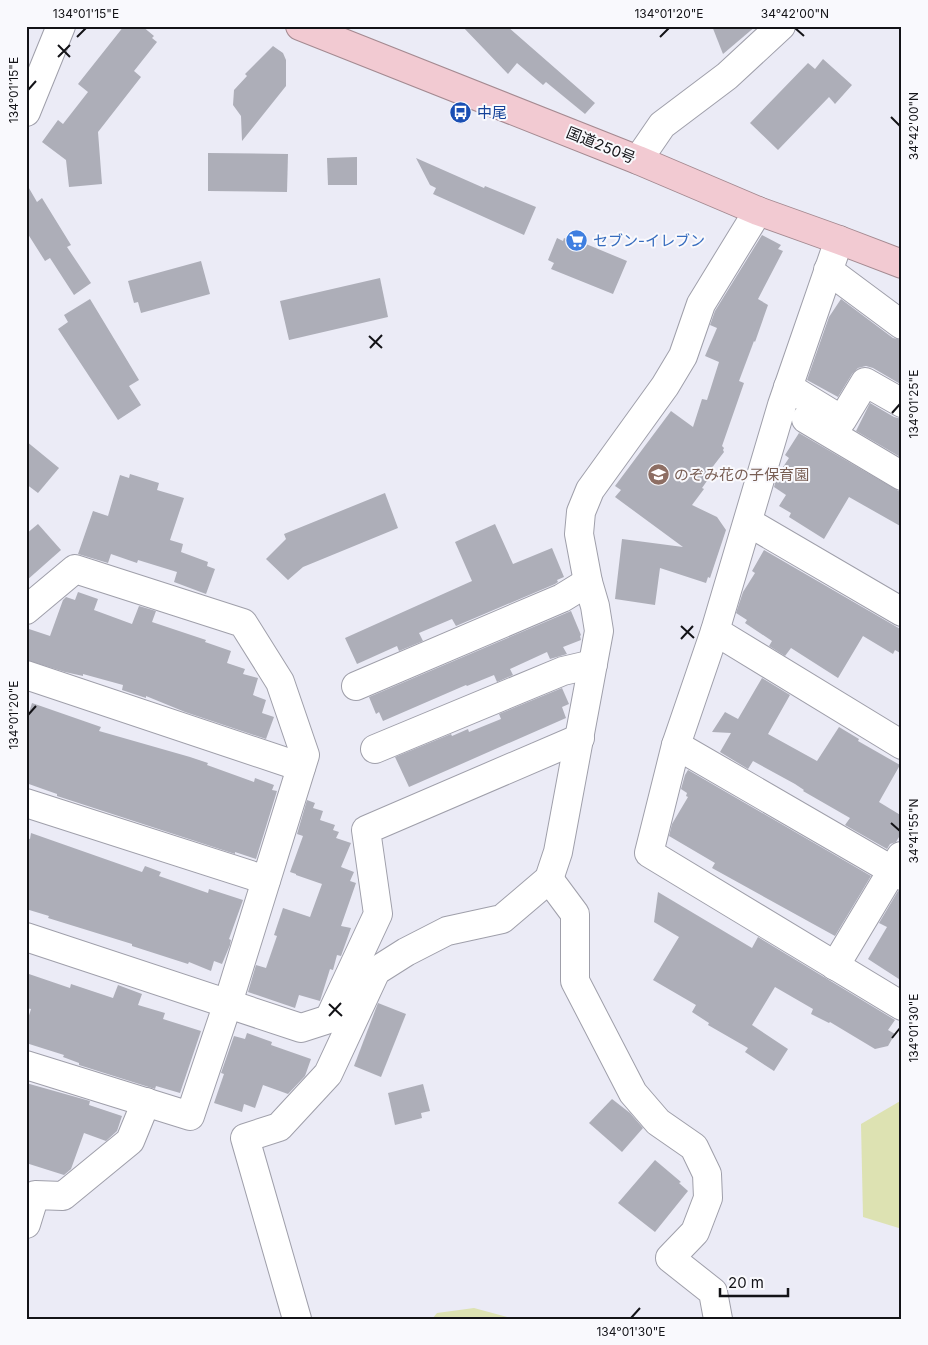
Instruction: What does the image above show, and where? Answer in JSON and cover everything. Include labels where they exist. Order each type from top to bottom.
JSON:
[{"type":"highway","name":"国道250号","points":[[300,26],[638,160],[758,211],[902,264]]},
{"type":"street","points":[[26,112],[61,26]]},
{"type":"street","points":[[638,160],[662,124],[727,76],[781,26]]},
{"type":"street","points":[[297,1319],[245,1138],[279,1127],[328,1074],[376,972],[406,952],[447,931],[502,919],[549,880],[558,852],[599,631],[579,534],[581,512],[590,490],[665,386],[683,356],[701,304],[758,211]]},
{"type":"street","points":[[839,240],[785,396],[715,631],[676,745],[649,853],[902,1006]]},
{"type":"street","points":[[828,270],[902,325]]},
{"type":"street","points":[[785,396],[842,420],[865,382],[902,403]]},
{"type":"street","points":[[785,396],[902,476]]},
{"type":"street","points":[[748,522],[902,612]]},
{"type":"street","points":[[26,610],[75,569],[243,623],[280,682],[305,755],[228,1004],[190,1116],[26,1065]]},
{"type":"street","points":[[356,686],[562,598],[588,582]]},
{"type":"street","points":[[715,631],[902,745]]},
{"type":"street","points":[[375,749],[563,671],[593,664]]},
{"type":"street","points":[[26,675],[301,767]]},
{"type":"street","points":[[26,937],[300,1028],[329,1019],[378,914],[366,830],[580,738]]},
{"type":"street","points":[[676,745],[899,867],[835,966]]},
{"type":"street","points":[[26,803],[266,880]]},
{"type":"street","points":[[549,880],[575,914],[575,980],[633,1093],[658,1122],[694,1148],[707,1174],[708,1198],[695,1232],[670,1258],[713,1292],[718,1319]]},
{"type":"street","points":[[26,1224],[30,1194],[63,1196],[130,1141],[146,1102]]},
{"type":"green space","points":[[902,1100],[902,1229],[863,1217],[861,1124]]},
{"type":"green space","points":[[474,1308],[515,1319],[432,1319],[437,1313]]},
{"type":"building","points":[[124,26],[142,26],[154,36],[152,38],[157,42],[134,71],[141,77],[98,132],[102,184],[69,187],[66,160],[42,142],[58,120],[63,124],[88,92],[78,84]]},
{"type":"building","points":[[462,26],[507,26],[595,103],[585,114],[546,82],[543,85],[517,63],[508,74]]},
{"type":"building","points":[[712,26],[756,26],[723,54]]},
{"type":"building","points":[[273,46],[283,53],[286,60],[286,86],[242,141],[241,116],[233,105],[234,90],[247,76],[245,74]]},
{"type":"building","points":[[823,59],[852,85],[835,104],[829,97],[778,150],[750,123],[808,63],[815,69]]},
{"type":"building","points":[[208,153],[288,154],[287,192],[208,191]]},
{"type":"building","points":[[357,157],[357,185],[328,185],[327,158]]},
{"type":"building","points":[[416,158],[484,188],[485,186],[536,207],[524,235],[433,194],[436,188],[430,185]]},
{"type":"building","points":[[26,183],[37,202],[42,198],[71,245],[67,247],[91,283],[74,295],[50,258],[45,261],[26,231]]},
{"type":"building","points":[[762,235],[781,245],[778,249],[783,251],[758,299],[768,305],[739,381],[744,383],[722,446],[724,452],[711,469],[714,471],[692,505],[717,517],[726,530],[710,578],[708,577],[706,583],[660,568],[655,605],[615,599],[622,539],[683,547],[615,497],[621,490],[615,486],[671,411],[693,427],[702,399],[707,400],[719,362],[705,356],[717,328],[710,325],[715,311]]},
{"type":"building","points":[[557,238],[563,241],[564,238],[573,242],[574,239],[627,261],[613,294],[551,269],[554,263],[548,260]]},
{"type":"building","points":[[201,261],[210,294],[141,313],[138,302],[134,303],[128,281]]},
{"type":"building","points":[[380,278],[388,317],[289,340],[280,301]]},
{"type":"building","points":[[90,299],[139,380],[129,386],[141,405],[118,420],[58,329],[68,322],[64,315]]},
{"type":"building","points":[[841,299],[893,338],[902,340],[902,385],[866,366],[858,368],[852,374],[838,397],[807,380],[829,317]]},
{"type":"building","points":[[870,403],[894,417],[902,419],[902,458],[856,431]]},
{"type":"building","points":[[799,433],[902,493],[902,527],[849,497],[824,539],[789,517],[791,513],[779,506],[786,495],[774,487],[777,476],[789,458],[785,455]]},
{"type":"building","points":[[26,441],[59,468],[38,493],[26,484]]},
{"type":"building","points":[[130,474],[159,483],[157,490],[184,498],[170,540],[183,544],[181,552],[208,562],[207,566],[215,569],[206,594],[174,582],[177,572],[138,560],[137,563],[111,554],[108,563],[78,554],[93,511],[108,516],[120,475],[129,478]]},
{"type":"building","points":[[385,493],[398,528],[303,567],[288,580],[266,559],[286,539],[284,534]]},
{"type":"building","points":[[38,524],[61,550],[26,581],[26,534]]},
{"type":"building","points":[[495,524],[513,564],[552,548],[564,577],[557,580],[558,582],[555,584],[456,626],[452,619],[419,633],[423,641],[399,651],[397,646],[357,664],[345,638],[472,581],[455,542]]},
{"type":"building","points":[[764,550],[902,630],[902,654],[895,650],[893,654],[863,636],[838,678],[791,648],[785,656],[769,646],[772,641],[745,623],[747,620],[736,613],[743,592],[755,573],[752,571]]},
{"type":"building","points":[[78,592],[98,599],[94,610],[132,624],[139,606],[156,611],[152,622],[206,640],[205,642],[231,651],[227,663],[245,669],[243,674],[258,678],[253,695],[266,700],[262,713],[274,717],[266,739],[185,712],[146,696],[146,698],[122,690],[123,685],[83,674],[83,676],[65,672],[26,660],[26,628],[50,636],[63,600],[66,597],[75,600]]},
{"type":"building","points":[[571,611],[581,635],[581,640],[563,647],[567,654],[550,659],[547,652],[510,669],[513,675],[497,682],[494,675],[383,721],[379,712],[376,714],[369,697]]},
{"type":"building","points":[[762,678],[790,695],[768,734],[817,761],[839,727],[859,739],[858,741],[900,765],[879,802],[902,816],[902,832],[896,842],[890,844],[887,849],[845,825],[850,818],[803,791],[795,784],[753,761],[748,769],[720,752],[731,733],[712,732],[725,712],[738,719]]},
{"type":"building","points":[[562,688],[569,704],[562,707],[566,718],[409,787],[395,757],[451,734],[452,736],[468,729],[469,732],[501,719],[499,714]]},
{"type":"building","points":[[32,703],[101,727],[99,731],[190,757],[254,782],[255,778],[274,785],[272,790],[277,791],[256,859],[235,852],[235,854],[57,796],[57,794],[26,783],[26,722]]},
{"type":"building","points":[[688,770],[871,876],[835,936],[712,868],[715,863],[669,836],[672,824],[688,797],[686,796],[687,793],[681,789]]},
{"type":"building","points":[[307,800],[315,803],[313,808],[323,811],[320,820],[335,825],[333,830],[339,832],[336,838],[351,843],[341,867],[354,872],[350,881],[356,883],[341,926],[351,928],[341,956],[337,955],[333,970],[330,969],[320,1001],[299,995],[295,1008],[248,992],[256,965],[266,968],[277,936],[274,935],[283,908],[310,917],[322,884],[290,872],[303,836],[297,834]]},
{"type":"building","points":[[31,833],[142,872],[145,866],[161,872],[159,876],[208,893],[209,889],[243,900],[229,939],[231,940],[230,945],[222,964],[214,961],[211,971],[189,962],[188,964],[132,946],[132,944],[48,918],[49,916],[26,909],[26,838],[30,839]]},
{"type":"building","points":[[898,891],[902,892],[902,981],[868,959],[887,927],[879,923]]},
{"type":"building","points":[[658,892],[752,948],[758,937],[895,1020],[888,1030],[895,1034],[888,1046],[875,1049],[830,1022],[811,1014],[813,1009],[775,987],[752,1025],[788,1049],[774,1071],[745,1052],[748,1048],[708,1025],[709,1023],[692,1012],[696,1005],[653,980],[679,937],[654,922]]},
{"type":"building","points":[[26,973],[70,988],[71,984],[113,998],[118,985],[142,994],[138,1005],[165,1013],[163,1019],[201,1031],[180,1093],[156,1086],[155,1089],[79,1065],[79,1063],[63,1057],[64,1055],[26,1043],[26,1025],[31,1009],[26,1008]]},
{"type":"building","points":[[378,1003],[406,1014],[381,1077],[354,1066]]},
{"type":"building","points":[[247,1033],[272,1042],[271,1045],[311,1059],[305,1076],[288,1094],[263,1085],[255,1108],[244,1104],[242,1112],[214,1103],[224,1074],[221,1073],[234,1036],[245,1039]]},
{"type":"building","points":[[26,1083],[90,1101],[89,1105],[122,1116],[117,1131],[106,1141],[84,1133],[71,1169],[64,1175],[26,1163]]},
{"type":"building","points":[[423,1084],[430,1111],[421,1113],[422,1118],[395,1125],[388,1093]]},
{"type":"building","points":[[612,1099],[630,1113],[643,1128],[622,1152],[589,1123]]},
{"type":"building","points":[[655,1160],[681,1182],[679,1183],[688,1191],[655,1232],[618,1203]]},
{"type":"place","name":"中尾","points":[[461,112]]},
{"type":"place","name":"セブン-イレブン","points":[[577,240]]},
{"type":"place","name":"のぞみ花の子保育園","points":[[658,474]]}]
